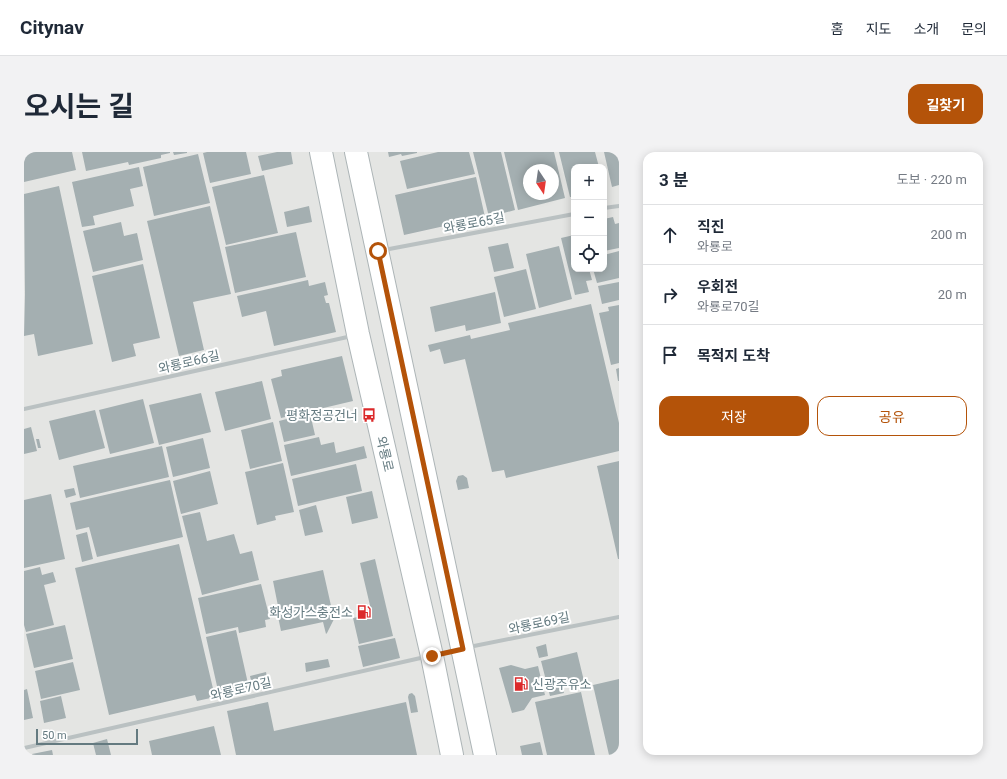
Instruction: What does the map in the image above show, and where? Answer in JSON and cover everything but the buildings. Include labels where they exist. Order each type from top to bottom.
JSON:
[{"type":"main road","name":"와룡로","points":[[321,152],[358,334],[432,656],[452,755]]},
{"type":"main road","points":[[356,152],[485,755]]},
{"type":"street","points":[[607,208],[619,206]]},
{"type":"street","name":"와룡로65길","points":[[378,251],[571,215]]},
{"type":"street","name":"와룡로66길","points":[[24,409],[358,334]]},
{"type":"street","name":"와룡로69길","points":[[463,649],[619,617]]},
{"type":"street","name":"와룡로70길","points":[[24,748],[463,649]]},
{"type":"shaded area","points":[[24,152],[619,152],[619,755],[24,755]]},
{"type":"place","name":"평화정공건너","points":[[369,415]]},
{"type":"place","name":"화성가스충전소","points":[[364,612]]},
{"type":"place","name":"신광주유소","points":[[521,684]]},
{"type":"route","points":[[378,251],[463,649],[432,656]]}]
